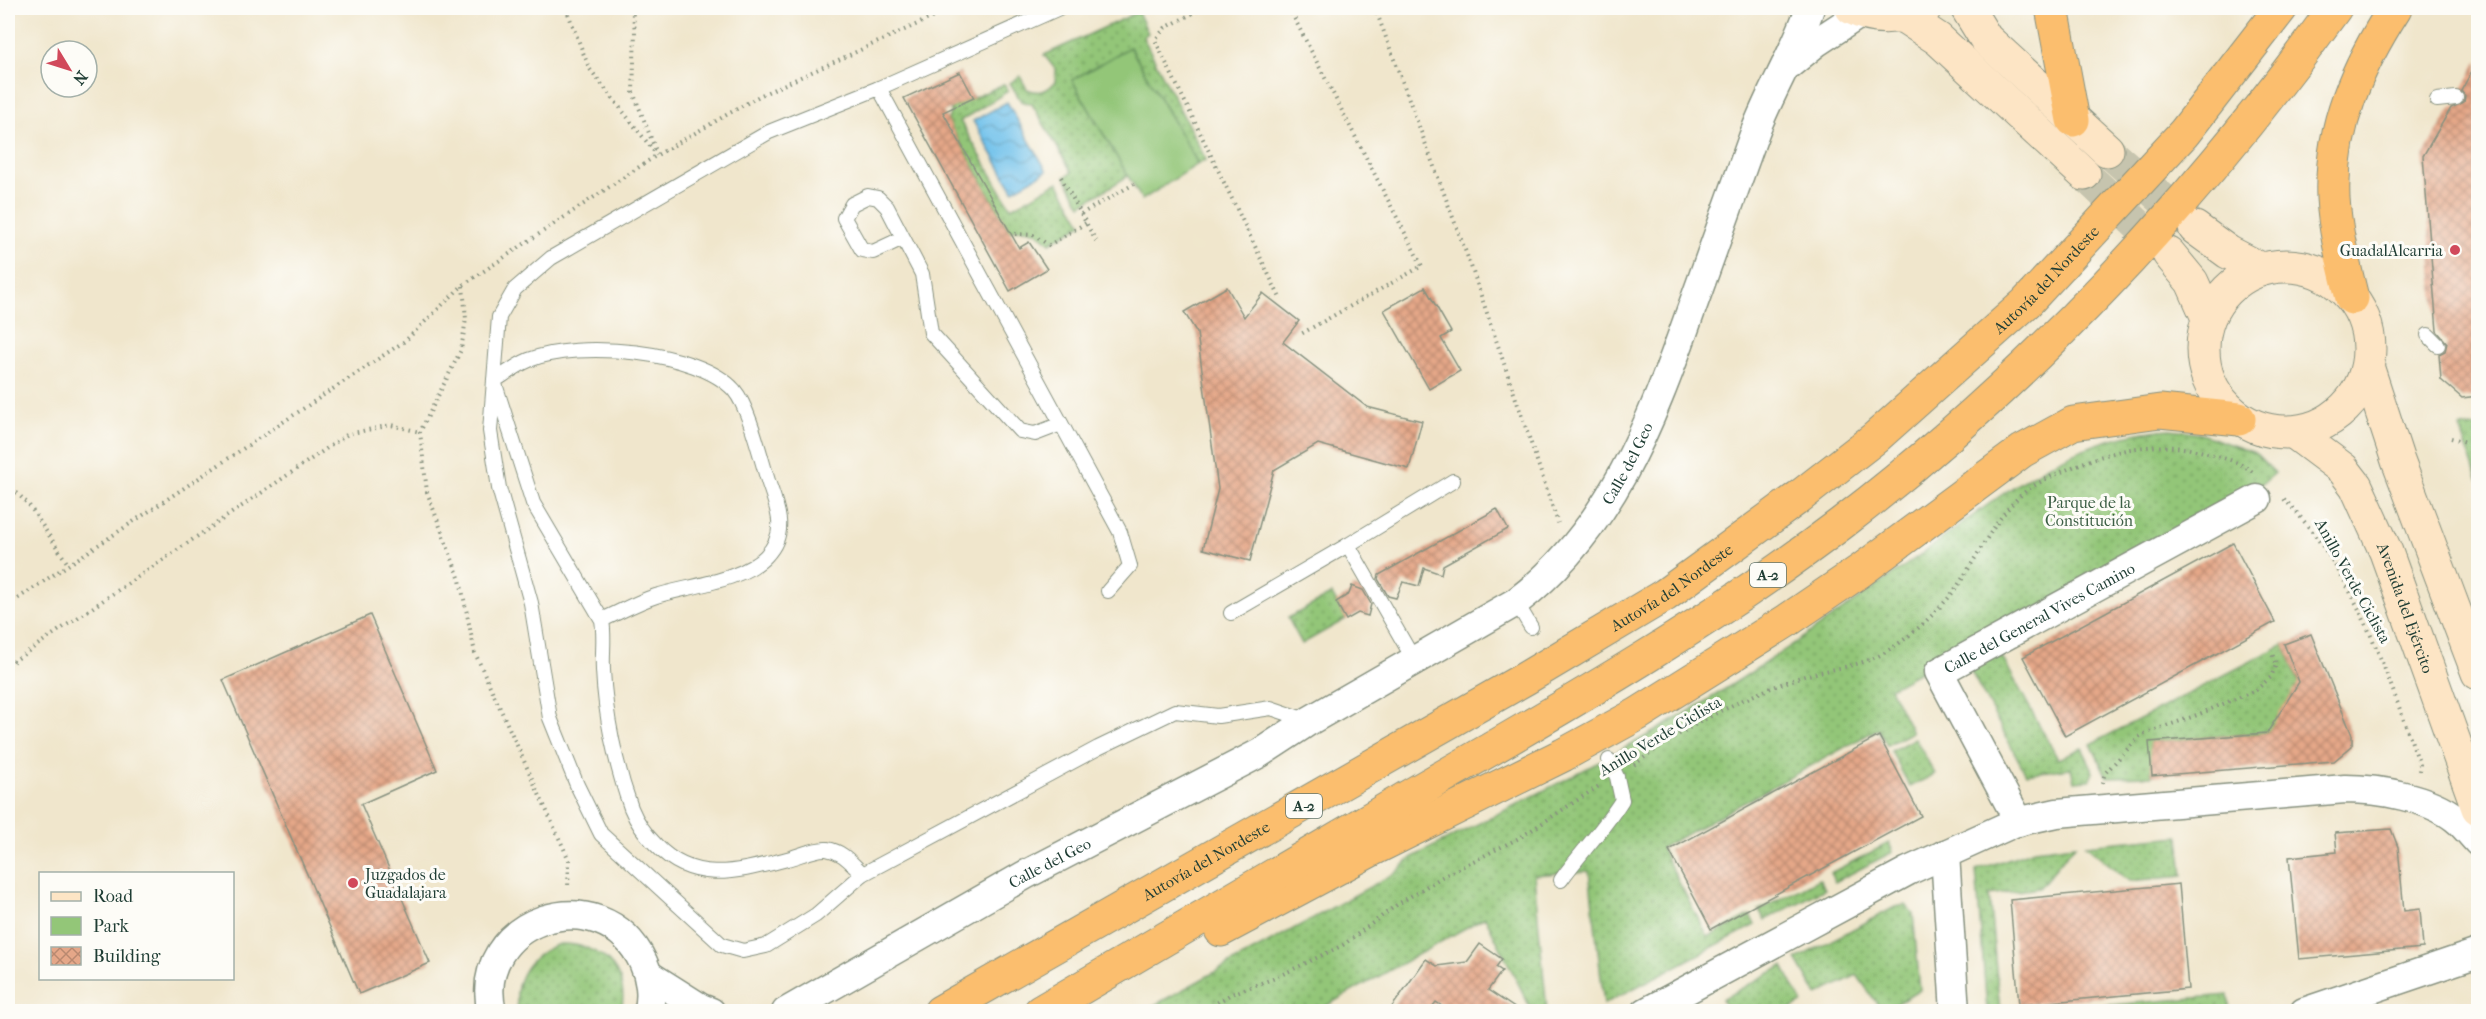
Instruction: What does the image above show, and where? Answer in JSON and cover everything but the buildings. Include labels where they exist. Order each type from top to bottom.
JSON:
[{"type":"highway","points":[[2052,8],[2073,120]]},
{"type":"highway","points":[[1665,595],[1791,481],[1897,394],[2014,287],[2120,174],[2256,8]]},
{"type":"highway","name":"Autovía del Nordeste","points":[[940,1011],[1526,678],[1665,595],[1875,438],[2026,303],[2184,133],[2281,8]]},
{"type":"highway","name":"A-2","points":[[1040,1011],[1545,717],[1687,630],[1841,523],[1912,466],[2057,334],[2122,266],[2262,104],[2335,8]]},
{"type":"highway","points":[[2352,298],[2337,236],[2333,197],[2338,128],[2348,94],[2364,60],[2395,8]]},
{"type":"highway","points":[[1078,990],[1231,925],[1371,850],[1563,755],[1638,714],[1788,620],[1860,571],[2022,451],[2073,423],[2160,411],[2239,419]]},
{"type":"main road","points":[[1967,8],[1986,39],[2107,150]]},
{"type":"main road","points":[[1856,10],[1882,18],[1915,12],[1938,39],[2085,174]]},
{"type":"main road","points":[[2194,228],[2228,252],[2261,269]]},
{"type":"main road","points":[[2169,254],[2192,282],[2208,318]]},
{"type":"main road","points":[[2368,369],[2353,399],[2339,415],[2319,427],[2295,433],[2274,433],[2239,419],[2222,404],[2210,385],[2203,352],[2208,318],[2221,297],[2233,286],[2261,269],[2281,266],[2302,267],[2321,273],[2338,283],[2352,298],[2362,312],[2368,331],[2368,369],[2398,461],[2478,673]]},
{"type":"main road","name":"Avenida del Ejército","points":[[2295,433],[2343,469],[2356,486],[2386,552],[2478,808]]},
{"type":"street","name":"Calle del Geo","points":[[786,1011],[1025,875],[1260,753],[1309,721],[1516,602],[1546,579],[1568,555],[1630,463],[1660,397],[1756,130],[1810,8]]},
{"type":"street","name":"Calle del Geo","points":[[1779,74],[1856,10]]},
{"type":"street","name":"Calle del General Vives Camino","points":[[2019,822],[1939,672],[2265,489]]},
{"type":"street","points":[[1646,1011],[1945,854],[2019,822],[2057,813],[2345,789],[2378,789],[2416,800],[2455,818],[2478,842]]},
{"type":"street","points":[[1945,854],[1954,1011]]},
{"type":"street","points":[[492,1011],[489,999],[493,970],[507,944],[530,924],[558,914],[588,915],[615,927],[636,948],[649,975],[648,1011]]},
{"type":"street","points":[[2304,1011],[2478,953]]},
{"type":"street","points":[[649,975],[700,1008],[711,1011]]},
{"type":"lane","points":[[1059,8],[879,88],[769,132],[551,258],[515,289],[498,317],[490,431],[499,488],[531,603],[550,718],[577,785],[601,834],[722,945],[743,951],[766,946],[816,915],[863,874],[1098,748],[1175,711],[1218,716],[1271,708],[1309,721]]},
{"type":"lane","points":[[879,88],[1120,532],[1130,566],[1108,591]]},
{"type":"lane","points":[[2437,100],[2456,98]]},
{"type":"lane","points":[[903,238],[873,252],[862,250],[844,218],[852,204],[868,196],[878,198],[887,207],[922,274],[931,333],[1020,430],[1035,434],[1061,424]]},
{"type":"lane","points":[[494,381],[529,360],[560,352],[621,350],[674,359],[709,372],[734,391],[750,423],[780,518],[779,537],[766,556],[743,572],[654,597],[602,621]]},
{"type":"lane","points":[[494,381],[533,502],[602,621],[605,639],[603,670],[614,747],[632,809],[643,831],[662,851],[688,869],[714,873],[753,868],[824,849],[843,853],[863,874]]},
{"type":"lane","points":[[1232,613],[1453,481]]},
{"type":"lane","points":[[1348,545],[1414,660]]},
{"type":"lane","points":[[1516,602],[1532,627]]},
{"type":"lane","points":[[1561,880],[1580,854],[1604,829],[1622,800],[1617,777],[1609,760]]},
{"type":"path","points":[[566,8],[589,68],[657,155]]},
{"type":"path","points":[[632,8],[635,31],[633,92],[657,155]]},
{"type":"path","points":[[8,605],[405,341],[463,285],[657,155],[761,95],[953,8]]},
{"type":"path","points":[[1203,8],[1165,28],[1155,40],[1281,300]]},
{"type":"path","points":[[1289,8],[1422,266],[1299,335]]},
{"type":"path","points":[[1375,8],[1472,266],[1568,555]]},
{"type":"path","points":[[1061,177],[1096,241]]},
{"type":"path","points":[[1081,214],[1134,184]]},
{"type":"path","points":[[1015,234],[1033,235],[1049,245],[1086,223]]},
{"type":"path","points":[[463,285],[466,320],[461,350],[420,432],[427,492],[460,580],[475,653],[569,860],[568,889]]},
{"type":"path","points":[[8,665],[348,434],[392,425],[420,432]]},
{"type":"path","points":[[2451,438],[2478,445]]},
{"type":"path","name":"Anillo Verde Ciclista","points":[[1202,1011],[1231,994],[1275,978],[1343,945],[1398,904],[1442,876],[1521,837],[1683,733],[1748,698],[1800,677],[1854,665],[1887,652],[1919,628],[1950,596],[1993,529],[2021,495],[2049,477],[2089,460],[2132,447],[2166,444],[2204,452],[2244,465],[2265,489],[2304,519],[2330,559],[2373,636],[2420,765],[2416,800]]},
{"type":"path","points":[[8,484],[29,505],[68,564]]},
{"type":"path","points":[[2094,809],[2105,773],[2141,735],[2256,690],[2271,677],[2276,665],[2271,651]]},
{"type":"green space","points":[[1138,12],[1148,33],[1143,37],[1206,160],[1198,164],[1130,47],[1072,80],[1128,176],[1081,205],[1065,177],[1072,172],[1032,104],[1021,101],[1010,83],[1020,76],[1027,89],[1039,92],[1046,90],[1055,82],[1056,70],[1044,55]]},
{"type":"green space","points":[[1130,47],[1198,164],[1142,200],[1072,80]]},
{"type":"green space","points":[[1004,84],[1008,91],[960,121],[1011,208],[1058,182],[1082,224],[1050,243],[1032,231],[1022,229],[1010,231],[948,121],[951,108]]},
{"type":"green space","points":[[2478,427],[2478,481],[2460,428]]},
{"type":"green space","name":"Parque de la Constitución","points":[[2170,429],[2195,432],[2255,453],[2275,473],[2252,493],[1890,688],[1912,732],[1887,745],[1878,729],[1661,848],[1708,937],[1750,915],[1755,925],[1604,1004],[1589,871],[1534,875],[1547,1011],[1532,1011],[1485,917],[1317,1011],[1142,1012],[1397,872],[1411,858],[1608,757],[1684,714],[1817,628],[2030,476],[2094,445],[2130,435]]},
{"type":"green space","points":[[1332,594],[1346,619],[1302,644],[1288,618]]},
{"type":"green space","points":[[2284,644],[2299,683],[2271,732],[2150,742],[2152,776],[2107,777],[2091,744]]},
{"type":"green space","points":[[1997,648],[2058,759],[2082,748],[2094,772],[2089,780],[2074,781],[2071,768],[2026,774],[1967,664]]},
{"type":"green space","points":[[1915,738],[1935,774],[1910,787],[1891,751]]},
{"type":"green space","points":[[2179,836],[2183,876],[2129,881],[2086,845]]},
{"type":"green space","points":[[1889,843],[1893,852],[1835,882],[1830,873]]},
{"type":"green space","points":[[2075,845],[2039,888],[1989,895],[2000,1011],[1987,1011],[1976,870],[2034,850]]},
{"type":"green space","points":[[1819,879],[1825,889],[1765,920],[1759,910]]},
{"type":"green space","points":[[1906,905],[1913,913],[1920,990],[1883,1012],[1857,975],[1817,995],[1796,959],[1895,907]]},
{"type":"green space","points":[[559,944],[587,948],[608,961],[616,971],[621,983],[623,996],[621,1011],[518,1011],[518,989],[525,970],[539,955]]},
{"type":"green space","points":[[1783,966],[1802,1003],[1786,1011],[1729,1011],[1722,999]]},
{"type":"green space","points":[[2228,995],[2230,1011],[2041,1011]]},
{"type":"water","points":[[1007,102],[1047,171],[1013,190],[973,121]]},
{"type":"tunnel","points":[[2107,150],[2195,228]]},
{"type":"tunnel","points":[[2084,174],[2169,254]]},
{"type":"place","name":"GuadalAlcarria","points":[[2455,250]]},
{"type":"place","name":"Juzgados de Guadalajara","points":[[353,883]]}]
